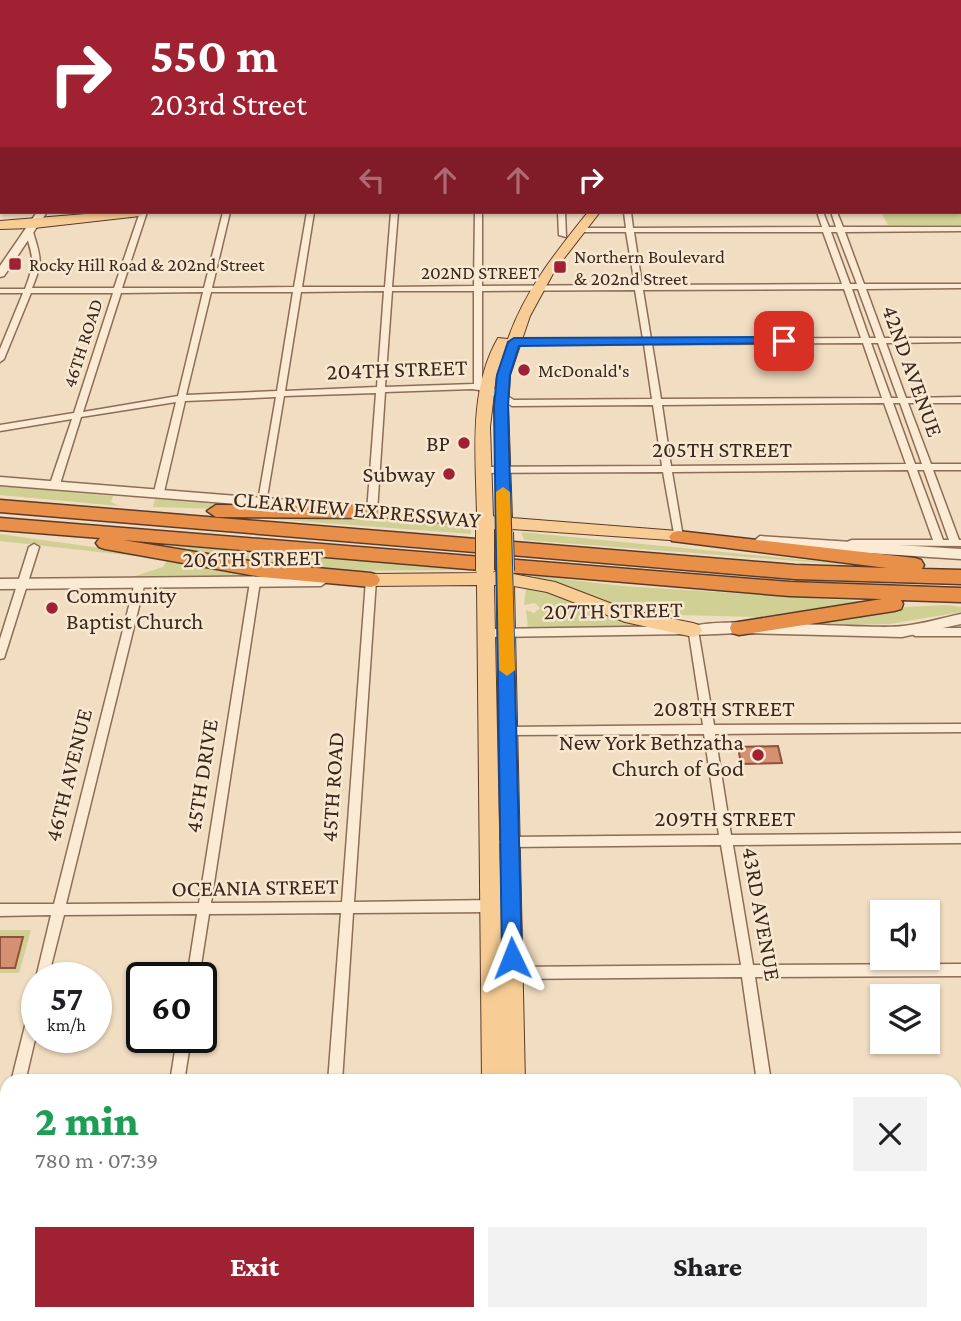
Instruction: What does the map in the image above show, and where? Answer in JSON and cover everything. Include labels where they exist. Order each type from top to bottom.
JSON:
[{"type":"highway","name":"CLEARVIEW EXPRESSWAY","points":[[0,506],[748,568],[868,576],[961,577]]},
{"type":"highway","points":[[38,509],[372,512]]},
{"type":"highway","points":[[0,526],[262,570],[371,580]]},
{"type":"highway","name":"CLEARVIEW EXPRESSWAY","points":[[0,526],[463,560],[790,589],[961,595]]},
{"type":"highway","points":[[678,537],[776,551],[961,568]]},
{"type":"highway","points":[[740,628],[880,604],[961,601]]},
{"type":"main road","points":[[0,218],[36,221],[73,214]]},
{"type":"main road","points":[[0,225],[118,214]]},
{"type":"main road","points":[[500,905],[510,842],[506,575],[484,470],[483,427],[492,384],[508,342],[523,316],[533,288],[563,235],[579,214]]},
{"type":"main road","points":[[508,342],[514,312],[592,214]]},
{"type":"main road","points":[[492,384],[503,470],[485,574],[489,843],[500,905],[501,973],[494,1074]]},
{"type":"main road","points":[[372,512],[494,525]]},
{"type":"main road","name":"CLEARVIEW EXPRESSWAY","points":[[494,525],[678,537]]},
{"type":"main road","name":"206TH STREET","points":[[371,580],[506,575],[548,586],[625,616],[693,630]]},
{"type":"main road","points":[[501,973],[513,1074]]},
{"type":"street","name":"46TH ROAD","points":[[55,484],[141,214]]},
{"type":"street","points":[[159,492],[226,214]]},
{"type":"street","points":[[263,501],[310,214]]},
{"type":"street","points":[[372,512],[394,214]]},
{"type":"street","points":[[478,214],[478,288],[492,384]]},
{"type":"street","points":[[561,214],[563,235]]},
{"type":"street","points":[[627,214],[678,537]]},
{"type":"street","name":"42ND AVENUE","points":[[821,214],[939,544]]},
{"type":"street","name":"42ND AVENUE","points":[[835,214],[959,547]]},
{"type":"street","points":[[2,269],[36,221]]},
{"type":"street","points":[[0,359],[28,291],[37,256],[36,221]]},
{"type":"street","points":[[579,230],[961,229]]},
{"type":"street","name":"202ND STREET","points":[[0,292],[961,286]]},
{"type":"street","points":[[508,342],[961,340]]},
{"type":"street","name":"204TH STREET","points":[[0,428],[182,398],[492,384],[512,403],[961,400]]},
{"type":"street","name":"205TH STREET","points":[[484,470],[961,467]]},
{"type":"street","name":"CLEARVIEW EXPRESSWAY","points":[[0,481],[159,492],[372,512]]},
{"type":"street","name":"CLEARVIEW EXPRESSWAY","points":[[678,537],[818,544],[939,544]]},
{"type":"street","points":[[818,544],[959,547]]},
{"type":"street","points":[[939,544],[959,547]]},
{"type":"street","points":[[0,655],[34,547]]},
{"type":"street","name":"206TH STREET","points":[[0,584],[371,580]]},
{"type":"street","name":"45TH ROAD","points":[[336,1074],[371,580]]},
{"type":"street","name":"46TH AVENUE","points":[[46,962],[139,582]]},
{"type":"street","name":"45TH DRIVE","points":[[196,962],[255,582]]},
{"type":"street","points":[[902,632],[961,619]]},
{"type":"street","points":[[740,628],[961,632]]},
{"type":"street","name":"207TH STREET","points":[[486,633],[740,628]]},
{"type":"street","name":"43RD AVENUE","points":[[693,630],[725,839],[749,972],[763,1074]]},
{"type":"street","name":"208TH STREET","points":[[488,731],[961,728]]},
{"type":"street","name":"209TH STREET","points":[[489,843],[961,838]]},
{"type":"street","name":"OCEANIA STREET","points":[[0,910],[500,905]]},
{"type":"street","points":[[501,973],[961,970]]},
{"type":"street","points":[[20,1074],[25,1053]]},
{"type":"street","points":[[178,1074],[182,1053]]},
{"type":"green space","points":[[882,214],[961,214],[961,225],[888,225]]},
{"type":"green space","points":[[0,486],[113,496],[111,502],[119,506],[0,495]]},
{"type":"green space","points":[[155,499],[261,508],[261,510],[153,507]]},
{"type":"green space","points":[[243,517],[470,525],[471,534]]},
{"type":"green space","points":[[521,532],[876,567],[524,540]]},
{"type":"green space","points":[[0,534],[136,553],[135,556],[0,541]]},
{"type":"green space","points":[[124,543],[452,566],[470,570],[315,571]]},
{"type":"green space","points":[[169,558],[264,575],[242,578],[132,577],[163,567]]},
{"type":"green space","points":[[530,575],[622,586],[872,602],[815,613],[755,617],[645,614]]},
{"type":"green space","points":[[526,588],[546,591],[639,627],[528,628],[526,610],[534,613],[540,608],[535,603],[524,605]]},
{"type":"green space","points":[[946,605],[961,607],[961,612],[889,624],[810,626],[807,622],[886,608]]},
{"type":"green space","points":[[0,930],[31,930],[19,973],[0,973],[0,968],[15,968],[23,938],[0,937]]},
{"type":"building","name":"New York Bethzatha Church of God","points":[[778,746],[782,763],[741,764],[738,747]]},
{"type":"building","points":[[0,937],[23,937],[15,968],[0,968]]},
{"type":"slow traffic","points":[[503,492],[507,670]]},
{"type":"place","name":"Rocky Hill Road & 202nd Street","points":[[15,264]]},
{"type":"place","name":"Northern Boulevard & 202nd Street","points":[[560,267]]},
{"type":"place","name":"McDonald's","points":[[524,370]]},
{"type":"place","name":"BP","points":[[464,443]]},
{"type":"place","name":"Subway","points":[[449,474]]},
{"type":"place","name":"Community Baptist Church","points":[[52,608]]},
{"type":"place","name":"New York Bethzatha Church of God","points":[[758,755]]},
{"type":"route","points":[[512,958],[501,406],[503,375],[514,342],[784,341]]}]
